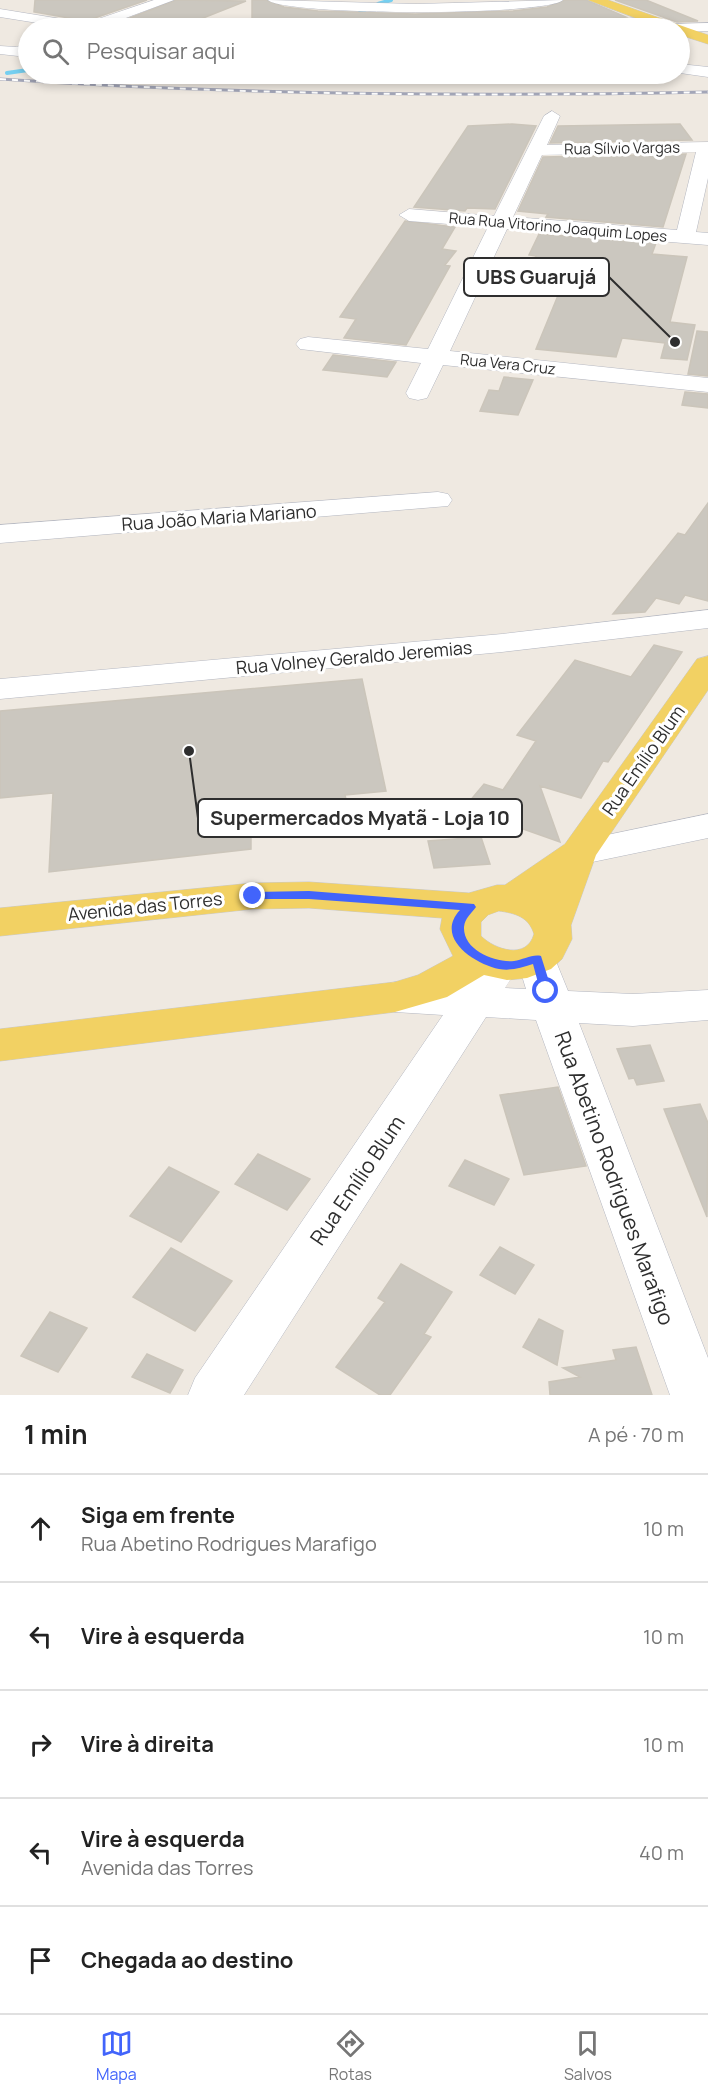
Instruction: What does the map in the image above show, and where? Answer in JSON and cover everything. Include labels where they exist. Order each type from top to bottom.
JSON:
[{"type":"main road","points":[[595,0],[645,18]]},
{"type":"main road","points":[[690,34],[708,40]]},
{"type":"main road","name":"Rua Emílio Blum","points":[[509,962],[578,853],[708,666]]},
{"type":"main road","name":"Rua Emílio Blum","points":[[512,899],[578,853]]},
{"type":"main road","name":"Avenida das Torres","points":[[0,922],[253,896],[309,895],[470,907]]},
{"type":"main road","points":[[497,898],[512,899],[537,907],[509,962],[468,950],[460,940],[458,928],[461,916],[470,907],[497,898]]},
{"type":"main road","points":[[0,1045],[395,997]]},
{"type":"street","points":[[116,18],[167,0]]},
{"type":"street","points":[[275,0],[376,8],[461,8],[556,0]]},
{"type":"street","points":[[0,13],[28,3]]},
{"type":"street","points":[[376,8],[382,18]]},
{"type":"street","points":[[0,13],[29,18]]},
{"type":"street","points":[[690,28],[708,27]]},
{"type":"street","points":[[0,50],[18,50]]},
{"type":"street","points":[[690,70],[708,72]]},
{"type":"street","points":[[418,393],[552,116]]},
{"type":"street","points":[[685,237],[707,147]]},
{"type":"street","name":"Rua Sílvio Vargas","points":[[536,150],[707,147]]},
{"type":"street","name":"Rua Rua Vitorino Joaquim Lopes","points":[[409,214],[708,239]]},
{"type":"street","name":"Rua Vera Cruz","points":[[308,344],[708,385]]},
{"type":"street","name":"Rua João Maria Mariano","points":[[0,534],[438,500]]},
{"type":"street","name":"Rua Volney Geraldo Jeremias","points":[[0,689],[502,643],[708,619]]},
{"type":"street","points":[[578,853],[708,826]]},
{"type":"street","points":[[395,997],[509,962],[551,1006],[633,1010],[708,1005]]},
{"type":"street","name":"Rua Abetino Rodrigues Marafigo","points":[[509,962],[551,1006],[696,1395]]},
{"type":"street","name":"Rua Emílio Blum","points":[[214,1395],[509,962]]},
{"type":"building","points":[[35,0],[147,0],[95,18],[69,18],[34,12]]},
{"type":"building","points":[[176,0],[246,1],[203,18],[130,18]]},
{"type":"building","points":[[252,0],[266,0],[284,7],[318,11],[415,14],[513,11],[547,7],[565,0],[586,0],[626,17],[618,18],[252,18]]},
{"type":"building","points":[[615,0],[646,0],[698,21],[690,21],[690,18],[666,18]]},
{"type":"building","points":[[512,124],[536,126],[495,209],[467,208],[465,211],[414,207],[468,126]]},
{"type":"building","points":[[680,124],[692,140],[550,143],[558,126]]},
{"type":"building","points":[[686,154],[663,227],[546,217],[548,214],[518,211],[543,157]]},
{"type":"building","points":[[405,221],[455,227],[442,249],[456,251],[445,265],[450,266],[406,345],[344,338],[356,319],[340,317]]},
{"type":"building","points":[[539,234],[656,243],[652,254],[687,257],[670,322],[695,325],[687,360],[661,358],[665,343],[622,338],[616,357],[536,349],[559,293],[527,290],[540,263],[533,262],[536,256],[529,255]]},
{"type":"building","points":[[697,331],[708,332],[708,376],[688,374]]},
{"type":"building","points":[[333,355],[396,362],[387,377],[323,370]]},
{"type":"building","points":[[504,377],[533,380],[518,415],[480,411],[489,390],[499,391]]},
{"type":"building","points":[[685,392],[708,394],[708,408],[682,405]]},
{"type":"building","points":[[708,503],[708,601],[685,595],[679,604],[656,598],[645,612],[613,614],[678,533],[685,535]]},
{"type":"building","points":[[654,645],[682,652],[608,762],[603,761],[581,798],[540,786],[560,842],[464,808],[484,784],[503,790],[536,741],[517,735],[575,660],[631,677]]},
{"type":"building","points":[[362,679],[386,791],[345,795],[351,822],[251,833],[251,849],[49,872],[53,793],[0,798],[0,711]]},
{"type":"building","points":[[481,837],[490,864],[434,868],[428,841]]},
{"type":"building","points":[[650,1045],[664,1081],[637,1085],[634,1078],[629,1079],[617,1049]]},
{"type":"building","points":[[558,1087],[586,1166],[524,1175],[500,1095]]},
{"type":"building","points":[[700,1104],[708,1123],[707,1217],[664,1109]]},
{"type":"building","points":[[258,1154],[310,1179],[287,1210],[235,1184]]},
{"type":"building","points":[[465,1160],[509,1179],[494,1205],[449,1186]]},
{"type":"building","points":[[169,1167],[219,1192],[181,1242],[130,1216]]},
{"type":"building","points":[[500,1247],[534,1265],[515,1294],[480,1275]]},
{"type":"building","points":[[171,1248],[232,1281],[195,1331],[133,1297]]},
{"type":"building","points":[[401,1264],[452,1292],[424,1334],[431,1337],[390,1395],[380,1395],[336,1367],[385,1302],[378,1298]]},
{"type":"building","points":[[50,1312],[87,1328],[58,1372],[21,1356]]},
{"type":"building","points":[[539,1319],[563,1331],[557,1365],[523,1347]]},
{"type":"building","points":[[636,1347],[652,1395],[550,1395],[549,1382],[580,1377],[563,1368],[616,1360],[613,1350]]},
{"type":"building","points":[[147,1354],[183,1370],[170,1393],[132,1377]]},
{"type":"waterway","points":[[378,4],[391,0]]},
{"type":"waterway","points":[[352,18],[366,9]]},
{"type":"waterway","points":[[7,73],[18,71]]},
{"type":"railway","points":[[0,79],[18,80]]},
{"type":"railway","points":[[88,84],[354,93],[708,92]]},
{"type":"place","name":"UBS Guarujá","points":[[675,342]]},
{"type":"place","name":"Supermercados Myatã - Loja 10","points":[[189,751]]},
{"type":"route","points":[[253,896],[309,895],[470,907],[461,916],[458,928],[460,940],[468,950],[480,959],[513,966],[537,959],[546,991]]}]
